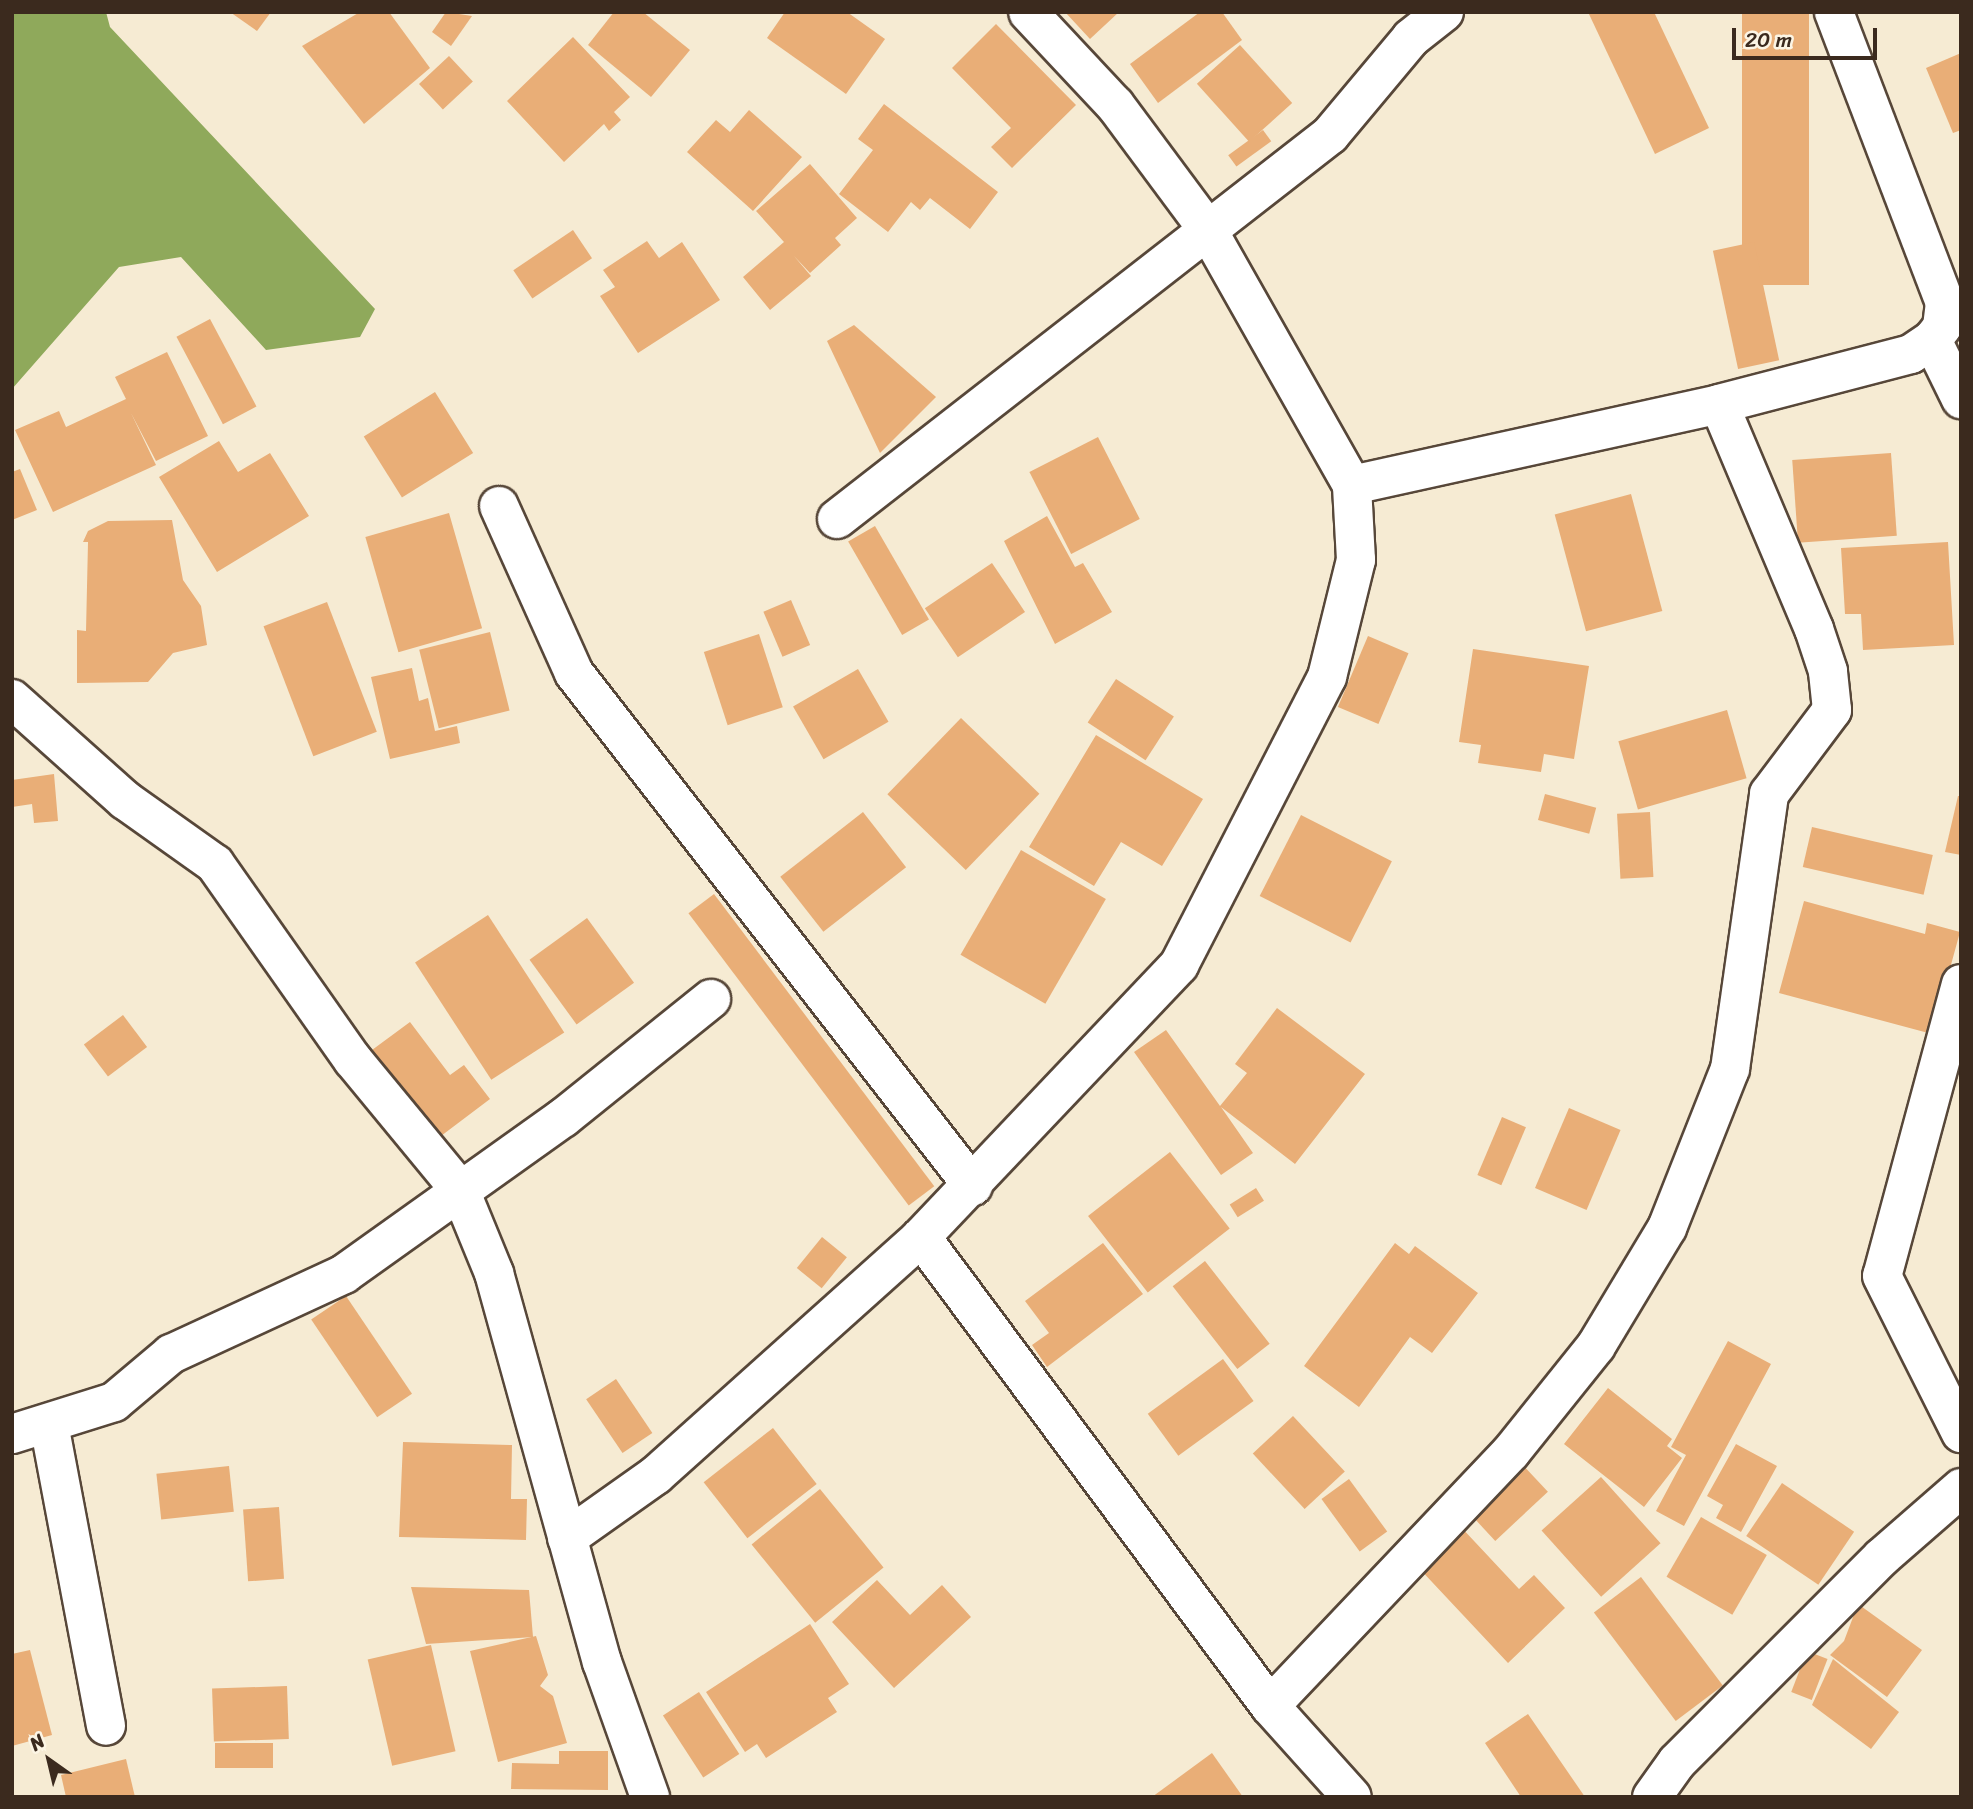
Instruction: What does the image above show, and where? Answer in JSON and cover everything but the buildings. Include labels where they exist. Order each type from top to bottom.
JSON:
[{"type":"street","points":[[567,1538],[656,1475],[921,1237],[974,1186],[1180,964],[1327,677],[1356,560],[1352,485],[1208,230],[1115,105],[1028,12]]},
{"type":"street","points":[[837,519],[1330,135],[1411,38],[1444,12]]},
{"type":"street","points":[[1352,485],[1719,404],[1911,354],[1932,340],[1942,327],[1945,303],[1834,12]]},
{"type":"street","points":[[1932,340],[1961,398]]},
{"type":"street","points":[[1270,1706],[1511,1452],[1596,1346],[1667,1228],[1730,1069],[1769,794],[1832,710],[1828,671],[1814,629],[1719,404]]},
{"type":"street","points":[[499,506],[574,673],[974,1186]]},
{"type":"street","points":[[12,699],[125,800],[215,864],[353,1060],[460,1190],[494,1273],[601,1662],[650,1797]]},
{"type":"street","points":[[1961,984],[1882,1276],[1961,1433]]},
{"type":"street","points":[[12,1434],[114,1402],[170,1354],[344,1274],[563,1118],[711,999]]},
{"type":"street","points":[[921,1237],[1270,1706],[1352,1797]]},
{"type":"street","points":[[49,1424],[106,1726]]},
{"type":"street","points":[[1652,1797],[1677,1762],[1882,1557],[1961,1488]]},
{"type":"green space","points":[[12,12],[106,12],[110,27],[375,309],[360,337],[266,350],[181,257],[119,267],[12,389]]}]
